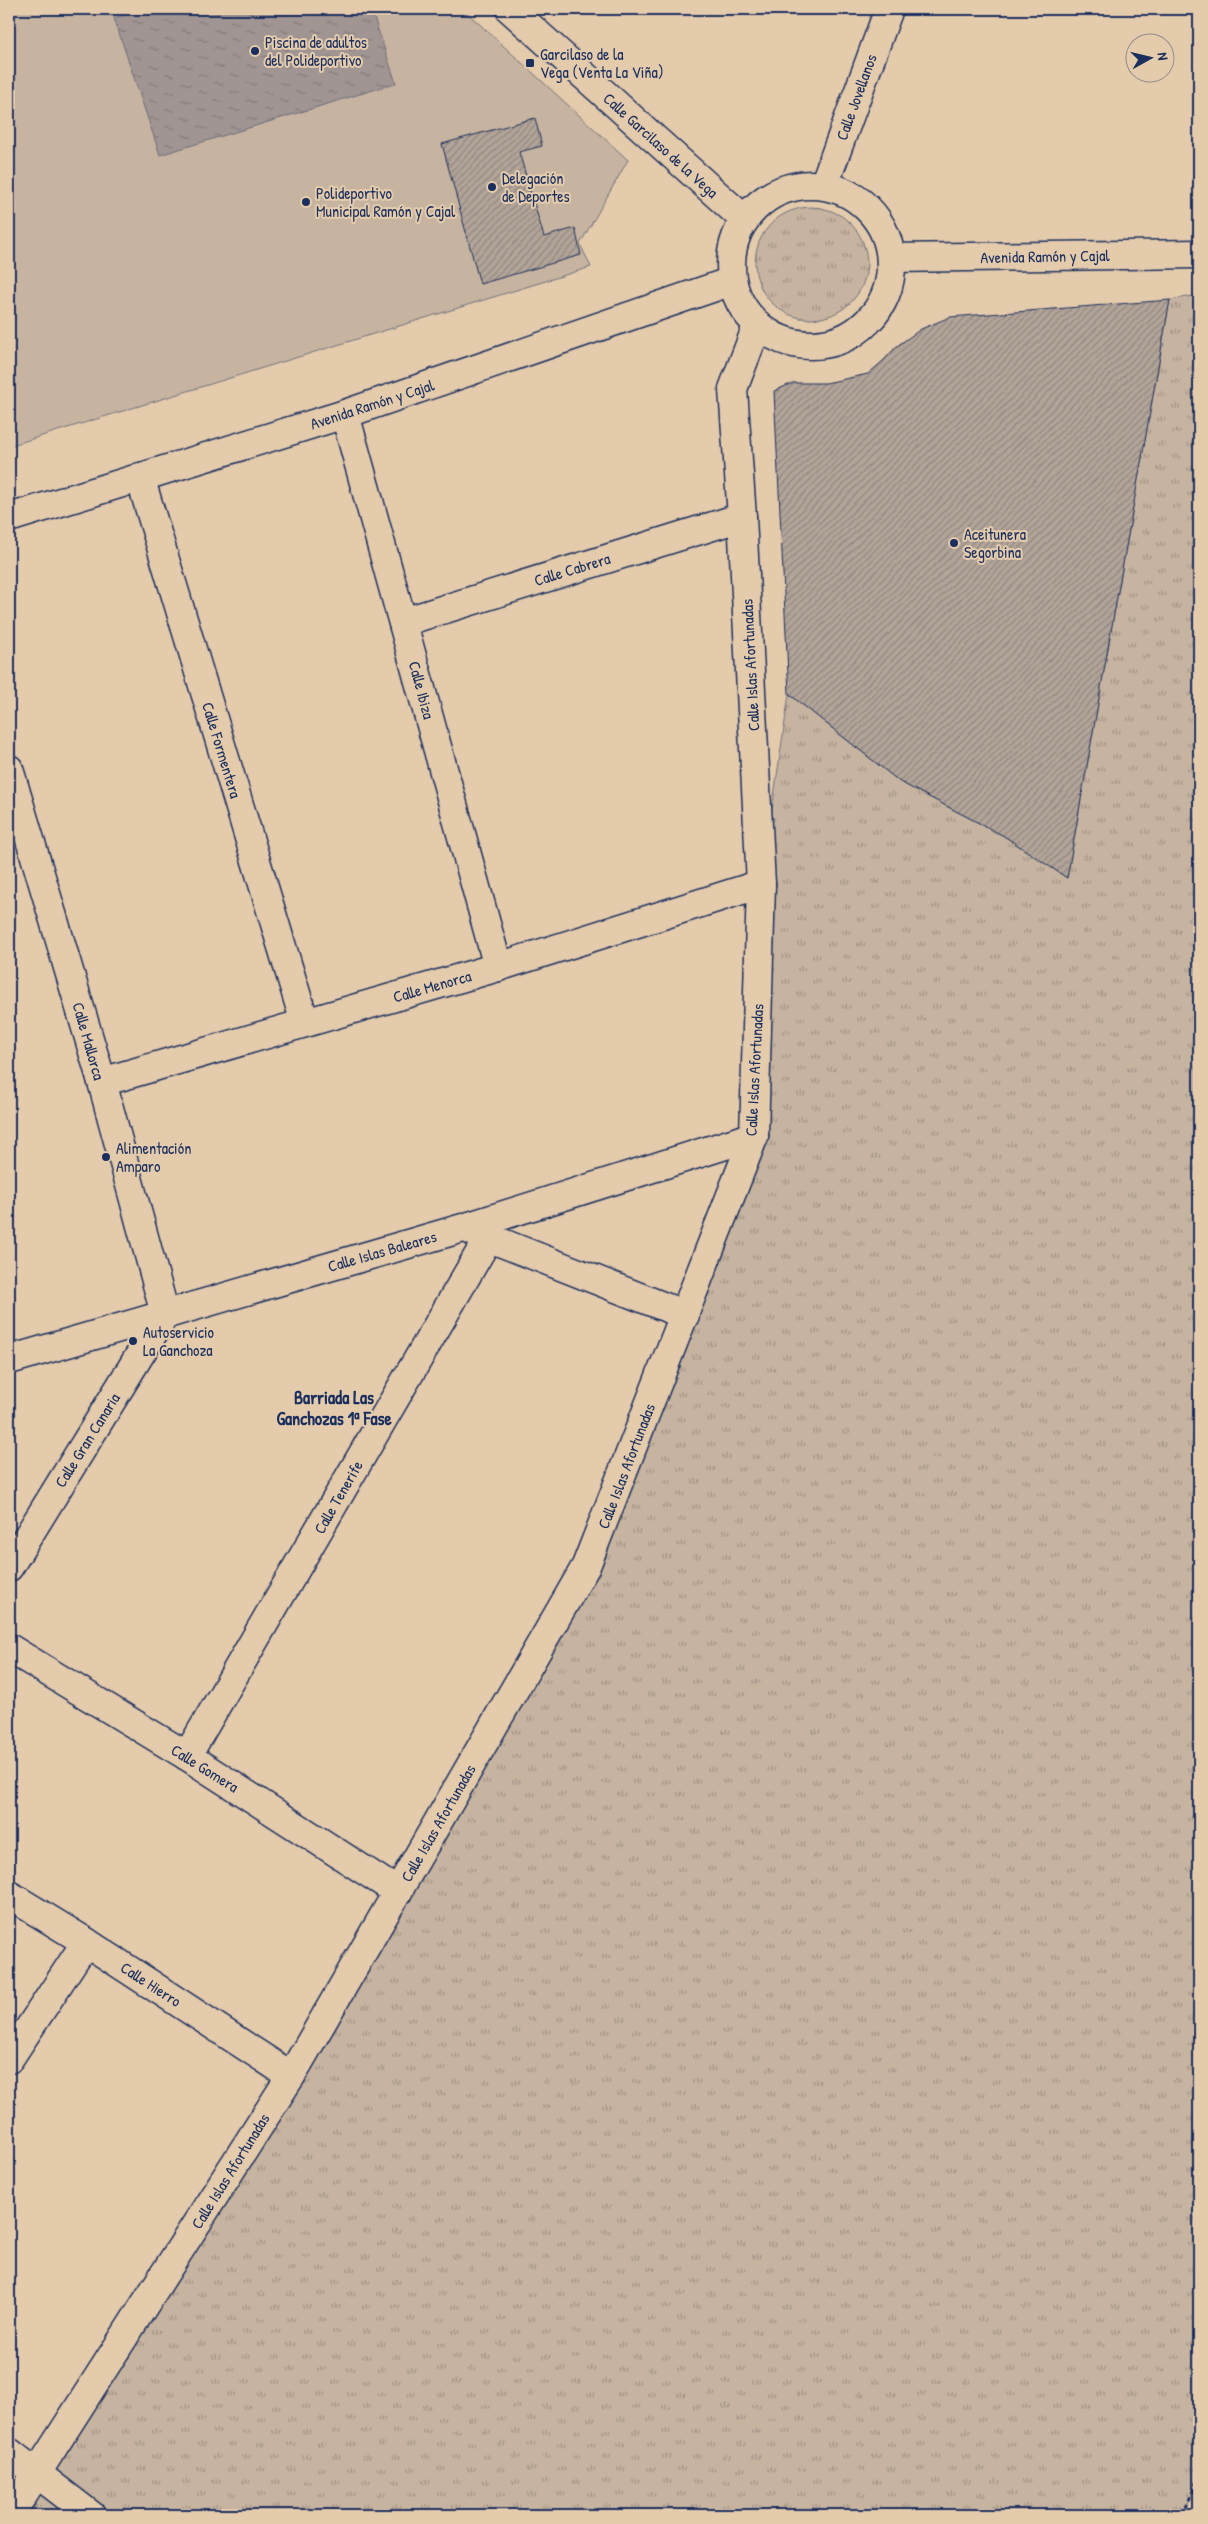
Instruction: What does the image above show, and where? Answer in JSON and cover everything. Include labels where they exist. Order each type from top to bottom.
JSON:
[{"type":"street","name":"Calle Garcilaso de la Vega","points":[[510,9],[745,220]]},
{"type":"street","name":"Calle Jovellanos","points":[[824,185],[889,9]]},
{"type":"street","points":[[798,185],[824,185],[848,193],[869,209],[884,232],[891,258],[888,286],[877,310],[858,330],[834,343],[807,346],[780,340],[757,326],[741,305],[732,281],[730,255],[738,230],[752,208],[773,193],[798,185]]},
{"type":"street","name":"Avenida Ramón y Cajal","points":[[891,258],[1199,254]]},
{"type":"street","name":"Avenida Ramón y Cajal","points":[[9,518],[345,414],[732,281]]},
{"type":"street","name":"Calle Islas Afortunadas","points":[[10,2515],[291,2076],[586,1566],[754,1136],[761,884],[742,517],[733,389],[757,326]]},
{"type":"street","name":"Calle Ibiza","points":[[345,414],[498,967]]},
{"type":"street","name":"Calle Formentera","points":[[140,477],[305,1023]]},
{"type":"street","name":"Calle Cabrera","points":[[402,622],[742,517]]},
{"type":"street","name":"Calle Mallorca","points":[[9,769],[102,1082],[165,1314]]},
{"type":"street","name":"Calle Menorca","points":[[102,1082],[498,967],[761,884]]},
{"type":"street","name":"Calle Islas Baleares","points":[[9,1360],[463,1228],[754,1136]]},
{"type":"street","points":[[463,1228],[685,1315]]},
{"type":"street","name":"Calle Tenerife","points":[[187,1756],[489,1237]]},
{"type":"street","name":"Calle Gran Canaria","points":[[9,1567],[165,1314]]},
{"type":"street","name":"Calle Gomera","points":[[9,1648],[187,1756],[398,1892]]},
{"type":"street","name":"Calle Hierro","points":[[9,1895],[86,1942],[291,2076]]},
{"type":"street","points":[[9,2059],[86,1942]]},
{"type":"street","points":[[9,2452],[91,2515]]},
{"type":"path","points":[[1183,2515],[1199,2476]]},
{"type":"green space","name":"Polideportivo Municipal Ramón y Cajal","points":[[9,9],[463,9],[628,160],[580,244],[591,267],[9,446]]},
{"type":"green space","points":[[811,207],[833,211],[851,223],[863,241],[867,263],[863,285],[851,303],[833,315],[811,319],[789,315],[771,303],[759,285],[755,263],[759,241],[771,223],[789,211]]},
{"type":"green space","points":[[1199,295],[1199,2479],[1183,2515],[10,2515],[586,1566],[754,1136],[761,884],[789,694],[900,782],[1004,836],[1067,878],[1170,300]]},
{"type":"water","name":"Piscina de adultos del Polideportivo","points":[[145,9],[371,9],[396,83],[160,155],[114,18]]},
{"type":"building","name":"Delegación de Deportes","points":[[535,118],[542,146],[519,152],[544,237],[575,228],[581,255],[480,284],[442,144]]},
{"type":"building","name":"Aceitunera Segorbina","points":[[1170,300],[1067,878],[1004,836],[900,782],[789,694],[774,391],[793,383],[826,383],[868,374],[897,346],[921,329],[950,317]]},
{"type":"place","name":"Piscina de adultos del Polideportivo","points":[[255,51]]},
{"type":"place","name":"Garcilaso de la Vega (Venta La Viña)","points":[[530,63]]},
{"type":"place","name":"Delegación de Deportes","points":[[492,187]]},
{"type":"place","name":"Polideportivo Municipal Ramón y Cajal","points":[[306,202]]},
{"type":"place","name":"Aceitunera Segorbina","points":[[954,543]]},
{"type":"place","name":"Alimentación Amparo","points":[[106,1157]]},
{"type":"place","name":"Autoservicio La Ganchoza","points":[[133,1341]]},
{"type":"district","name":"Barriada Las Ganchozas 1ª Fase","points":[[334,1408]]}]
